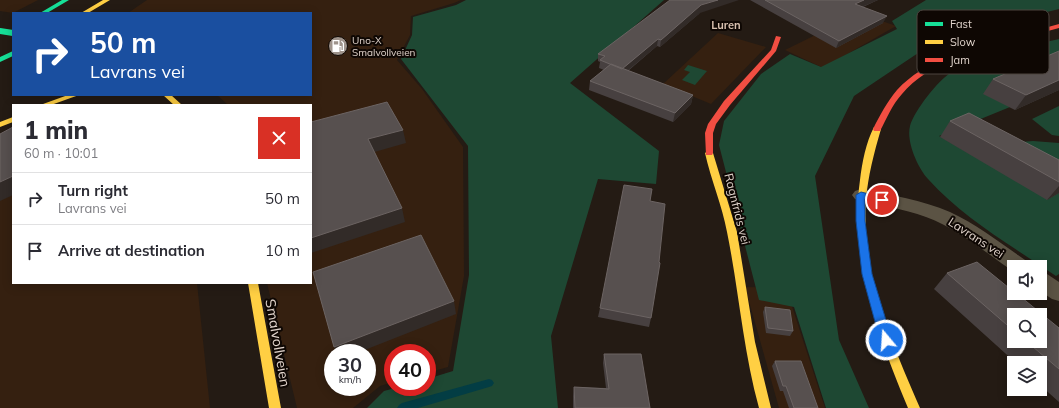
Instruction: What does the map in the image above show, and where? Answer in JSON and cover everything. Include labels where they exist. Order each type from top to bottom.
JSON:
[{"type":"main road","points":[[33,12],[49,0]]},
{"type":"main road","points":[[44,12],[66,0]]},
{"type":"main road","points":[[86,12],[106,0]]},
{"type":"main road","points":[[1049,29],[1059,26]]},
{"type":"main road","name":"Ragnfrids vei","points":[[765,408],[752,365],[733,235],[712,162],[709,133],[716,116],[774,50],[778,37]]},
{"type":"main road","points":[[0,60],[12,54]]},
{"type":"main road","points":[[914,408],[886,340],[867,274],[860,221],[861,195],[868,151],[877,128],[888,107],[912,79],[919,74]]},
{"type":"main road","points":[[46,104],[58,96]]},
{"type":"main road","points":[[46,104],[72,96]]},
{"type":"main road","points":[[168,96],[177,104]]},
{"type":"main road","points":[[0,125],[12,119]]},
{"type":"main road","name":"Smalvollveien","points":[[253,284],[275,408]]},
{"type":"street","name":"Lavrans vei","points":[[861,195],[912,207],[943,217],[955,223],[1010,260]]},
{"type":"street","points":[[1047,285],[1059,293]]},
{"type":"shaded area","points":[[0,0],[38,0],[12,13],[0,11]]},
{"type":"shaded area","points":[[147,0],[461,0],[411,16],[410,35],[397,60],[422,89],[463,147],[464,276],[448,367],[436,370],[436,344],[384,344],[384,385],[376,389],[376,344],[324,344],[324,396],[368,396],[353,408],[297,408],[267,284],[312,284],[312,104],[227,104],[218,96],[312,96],[312,12],[129,12]]},
{"type":"shaded area","points":[[860,13],[896,26],[823,68],[785,50]]},
{"type":"shaded area","points":[[718,33],[766,47],[711,104],[663,84]]},
{"type":"shaded area","points":[[12,138],[12,284],[197,284],[210,408],[0,408],[0,144]]},
{"type":"shaded area","points":[[745,287],[786,288],[825,408],[779,408]]},
{"type":"green space","points":[[466,0],[664,0],[570,83],[659,151],[656,184],[598,179],[551,336],[558,408],[367,408],[384,391],[384,396],[436,396],[436,376],[453,371],[469,275],[468,146],[401,59],[412,35],[413,17],[456,5]]},
{"type":"green space","points":[[926,0],[1059,0],[1059,9],[1049,12],[1049,10],[917,10],[917,54],[854,96],[815,176],[839,340],[869,408],[826,408],[794,307],[759,300],[719,145],[724,121],[761,74],[790,54],[821,67],[897,29],[892,21]]},
{"type":"green space","points":[[1059,39],[1059,61],[1049,70],[1049,41]]},
{"type":"green space","points":[[688,65],[707,71],[695,85],[682,80],[690,72],[684,70]]},
{"type":"green space","points":[[950,74],[1045,74],[1010,107],[939,136],[1046,198],[1059,191],[1059,274],[1056,276],[1047,270],[1047,260],[1032,260],[957,207],[928,179],[920,168],[911,147],[909,132],[910,126],[916,112],[941,81]]},
{"type":"green space","points":[[1059,106],[1059,136],[1052,135],[1032,119]]},
{"type":"green space","points":[[1033,141],[1059,143],[1059,176],[1021,142]]},
{"type":"building","points":[[670,0],[718,0],[701,5],[661,40],[658,39],[622,69],[600,60],[605,56],[598,54]]},
{"type":"building","points":[[765,0],[864,0],[855,4],[887,16],[839,41]]},
{"type":"building","points":[[1059,51],[1059,80],[1026,95],[993,79],[1005,74],[1049,74],[1049,55]]},
{"type":"building","points":[[611,64],[693,95],[675,113],[590,81]]},
{"type":"building","points":[[387,102],[403,130],[368,139],[402,208],[312,238],[312,122]]},
{"type":"building","points":[[969,113],[1059,160],[1059,182],[950,121]]},
{"type":"building","points":[[12,128],[12,176],[0,182],[0,134]]},
{"type":"building","points":[[624,185],[652,189],[650,201],[665,204],[660,263],[651,318],[600,308]]},
{"type":"building","points":[[421,235],[454,301],[342,344],[333,344],[313,272]]},
{"type":"building","points":[[977,262],[1007,286],[1007,300],[1025,300],[1034,308],[1007,308],[1007,325],[947,273]]},
{"type":"building","points":[[765,307],[790,310],[793,331],[768,328]]},
{"type":"building","points":[[1047,318],[1059,328],[1059,369],[1047,359],[1047,356],[1044,356],[1034,348],[1047,348]]},
{"type":"building","points":[[604,354],[641,354],[650,408],[575,408],[574,387],[609,389]]},
{"type":"building","points":[[775,361],[801,361],[818,408],[794,408],[786,386],[783,386]]},
{"type":"waterway","points":[[402,408],[489,383]]},
{"type":"traffic: fast","points":[[45,12],[66,0]]},
{"type":"traffic: fast","points":[[0,31],[12,33]]},
{"type":"traffic: fast","points":[[0,60],[12,54]]},
{"type":"traffic: slow","points":[[86,12],[107,0]]},
{"type":"traffic: slow","points":[[47,104],[72,96]]},
{"type":"traffic: slow","points":[[168,96],[177,104]]},
{"type":"traffic: slow","points":[[0,125],[12,119]]},
{"type":"traffic: slow","points":[[877,129],[866,165],[861,201],[862,236],[867,272],[876,306],[887,340],[914,408]]},
{"type":"traffic: slow","points":[[709,153],[732,232],[754,364],[765,408]]},
{"type":"traffic: slow","points":[[253,284],[275,408]]},
{"type":"traffic: jam","points":[[1049,29],[1059,26]]},
{"type":"traffic: jam","points":[[709,153],[709,133],[712,124],[727,103],[774,50],[778,37]]},
{"type":"traffic: jam","points":[[877,129],[887,109],[899,92],[920,74]]},
{"type":"place","name":"Uno-X Smalvollveien","points":[[338,46]]},
{"type":"district","name":"Luren","points":[[726,25]]},
{"type":"route","points":[[882,200],[861,195],[860,221],[867,274],[886,340]]}]
